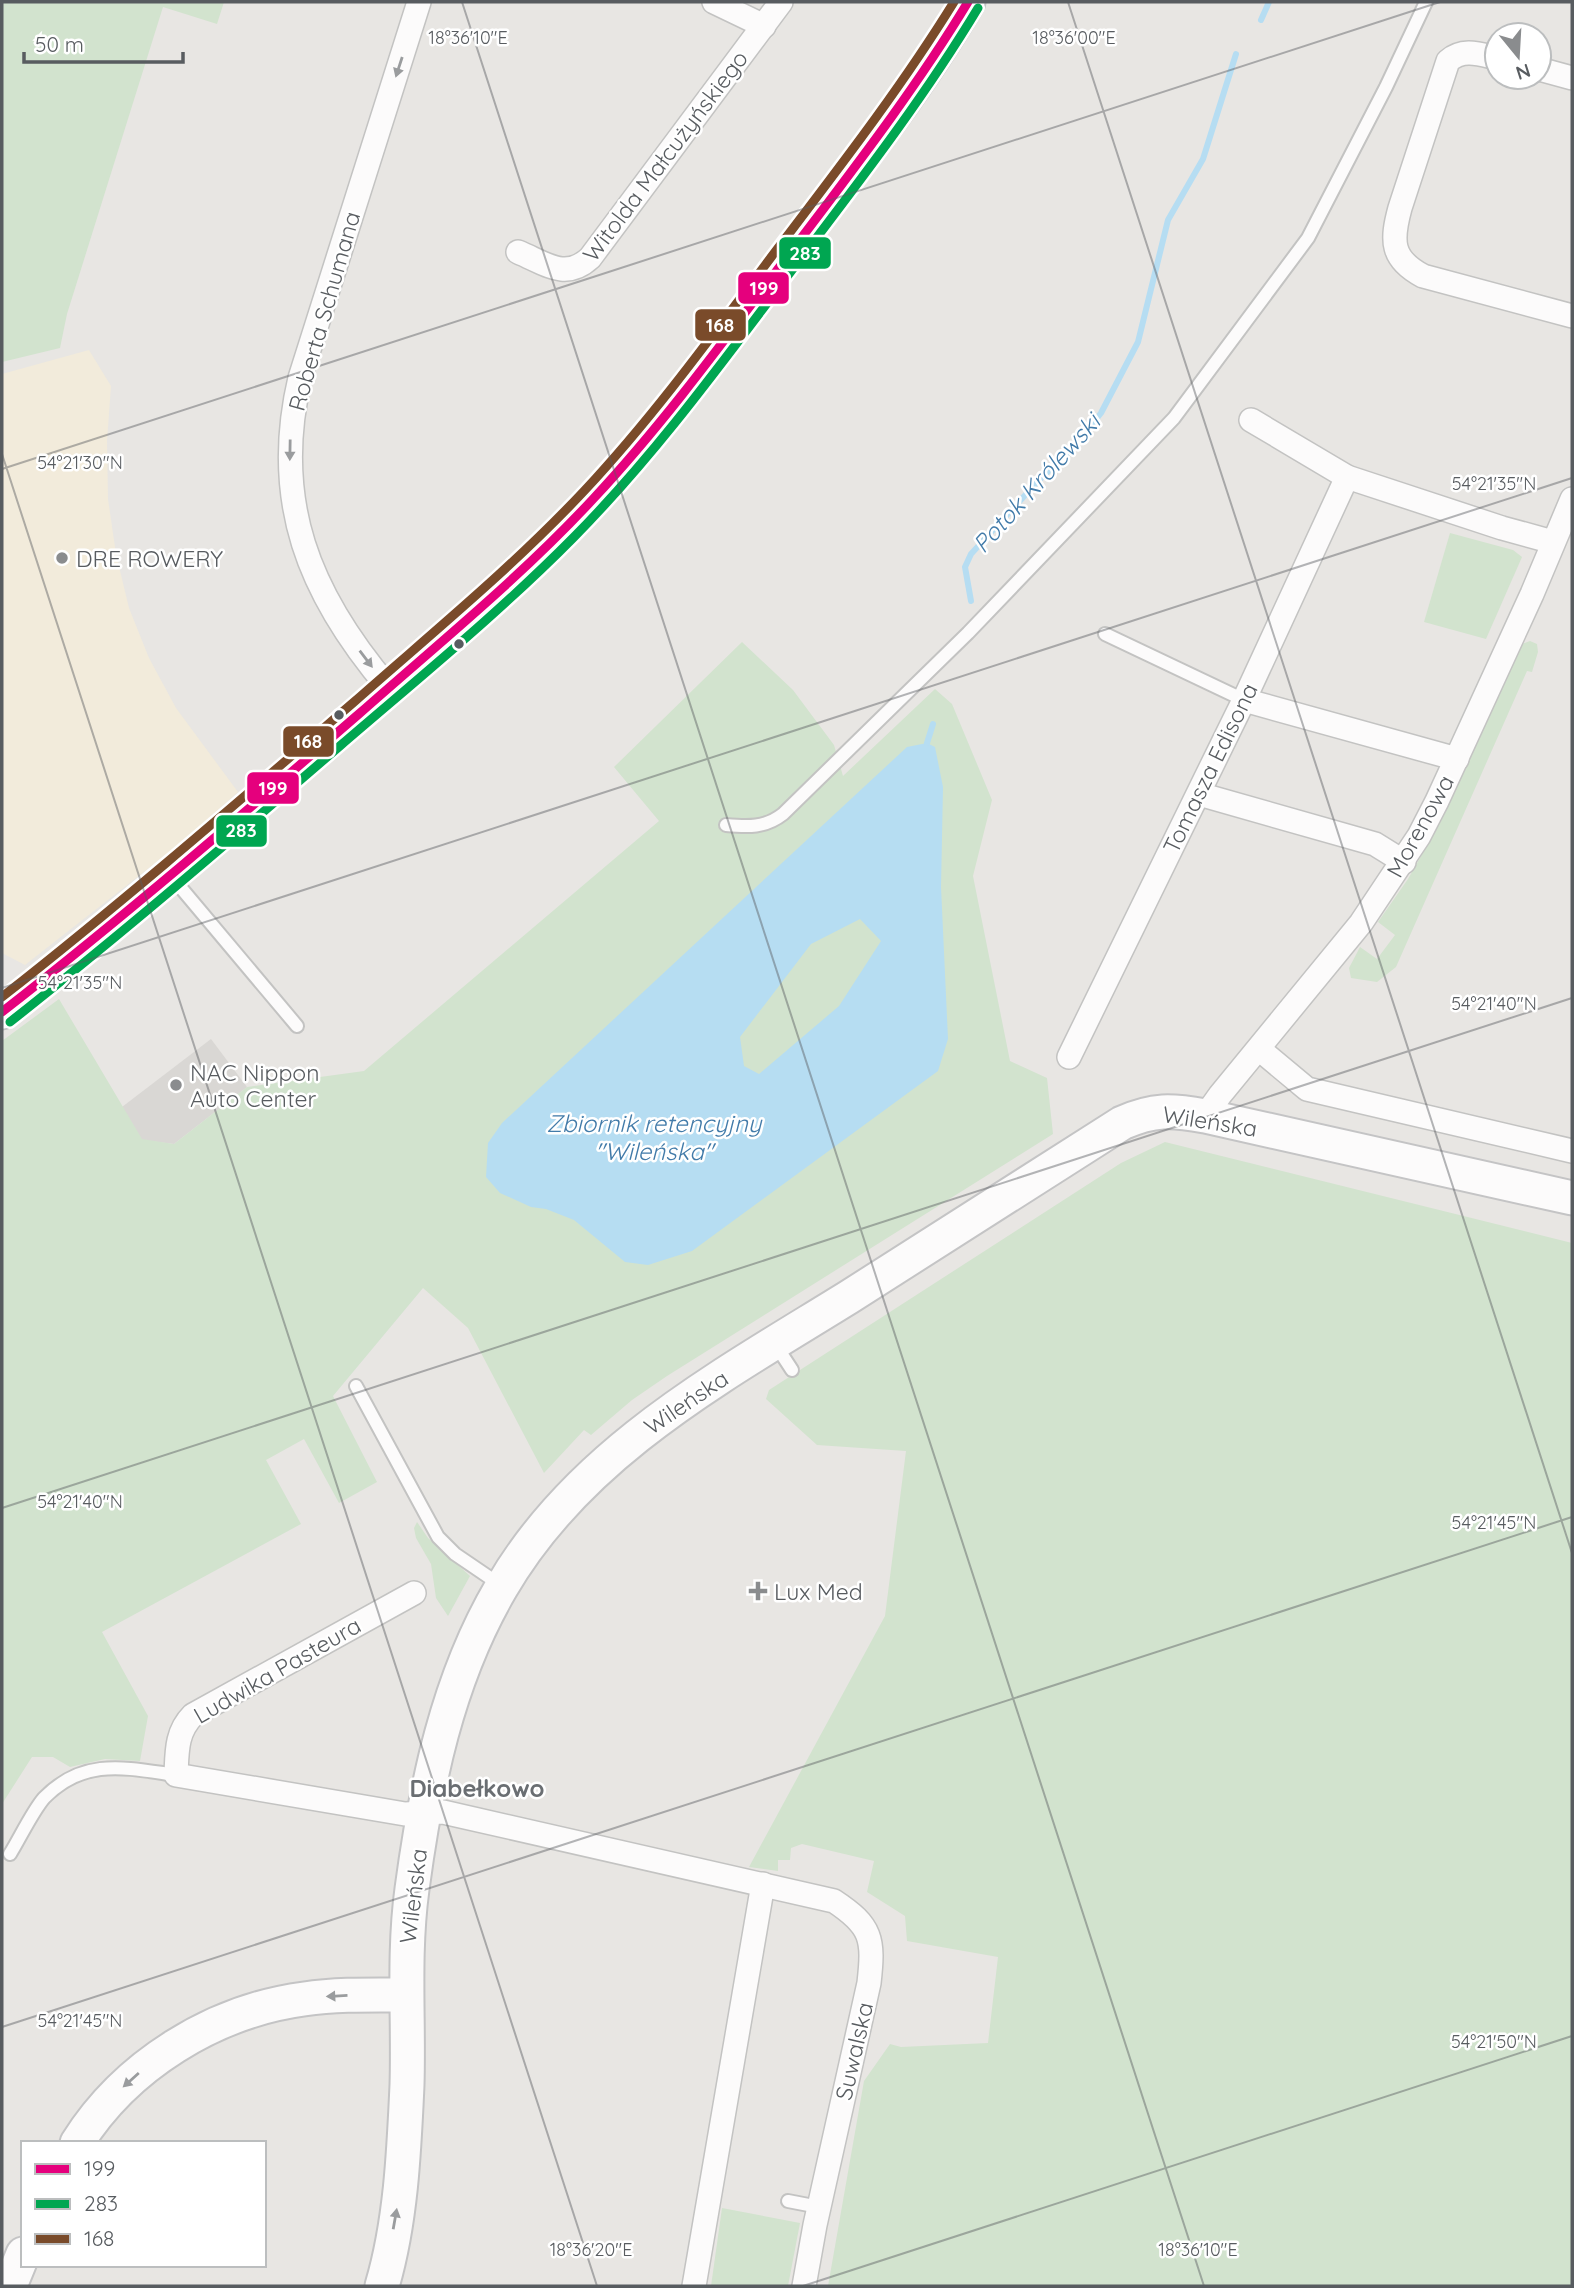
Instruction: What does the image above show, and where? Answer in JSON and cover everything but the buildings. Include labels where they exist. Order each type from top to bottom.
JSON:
[{"type":"street","name":"Roberta Schumana","points":[[388,687],[335,614],[313,573],[297,523],[292,496],[291,424],[300,378],[419,2]]},
{"type":"street","name":"Witolda Małcużyńskiego","points":[[714,2],[764,26]]},
{"type":"street","name":"Witolda Małcużyńskiego","points":[[518,252],[563,270],[580,267],[590,258],[781,2]]},
{"type":"street","points":[[2,1012],[171,875],[490,598],[562,531],[665,417],[899,109],[968,2]]},
{"type":"street","points":[[1483,55],[1465,52],[1448,61],[1399,208],[1395,245],[1400,260],[1423,276],[1572,316]]},
{"type":"street","points":[[1553,73],[1572,78]]},
{"type":"street","points":[[1251,420],[1347,477],[1553,542]]},
{"type":"street","name":"Tomasza Edisona","points":[[1069,1057],[1199,794],[1347,477]]},
{"type":"street","name":"Morenowa","points":[[1205,1116],[1361,923],[1404,862],[1457,759],[1572,499]]},
{"type":"street","points":[[1244,699],[1457,759]]},
{"type":"street","points":[[1199,794],[1375,844],[1404,862]]},
{"type":"street","points":[[1259,1049],[1291,1078],[1316,1092],[1572,1152]]},
{"type":"street","name":"Wileńska","points":[[382,2286],[399,2196],[407,2084],[406,1943],[411,1891],[440,1738],[453,1689],[475,1636],[502,1586],[556,1512],[595,1471],[648,1426],[783,1357],[1122,1123],[1158,1110],[1205,1116],[1572,1198]]},
{"type":"street","name":"Ludwika Pasteura","points":[[176,1774],[177,1742],[180,1732],[193,1715],[414,1593]]},
{"type":"street","points":[[176,1774],[405,1814],[424,1813]]},
{"type":"street","name":"Suwalska","points":[[424,1813],[443,1812],[763,1884],[834,1901],[856,1915],[869,1934],[872,1954],[869,1983],[804,2286]]},
{"type":"street","points":[[694,2286],[763,1884]]},
{"type":"street","points":[[78,2141],[99,2112],[134,2078],[182,2041],[217,2023],[260,2008],[302,1999],[341,1995],[406,1996]]},
{"type":"street","points":[[10,2286],[21,2259]]},
{"type":"lane","points":[[726,825],[761,826],[783,814],[968,633],[1174,418],[1308,238],[1426,2]]},
{"type":"lane","points":[[1105,634],[1244,699]]},
{"type":"lane","points":[[171,875],[297,1026]]},
{"type":"lane","points":[[356,1386],[438,1537],[455,1554],[502,1586]]},
{"type":"lane","points":[[10,1854],[44,1799],[80,1773],[98,1768],[176,1774]]},
{"type":"lane","points":[[788,2201],[819,2207]]},
{"type":"shaded area","points":[[89,350],[111,386],[107,441],[108,499],[116,554],[129,608],[149,658],[176,708],[238,792],[182,842],[25,965],[2,953],[2,374]]},
{"type":"shaded area","points":[[211,1039],[247,1087],[174,1144],[142,1140],[122,1107]]},
{"type":"green space","points":[[2,2],[224,2],[217,24],[163,7],[67,314],[60,348],[2,362]]},
{"type":"green space","points":[[1450,533],[1513,550],[1522,557],[1486,639],[1424,622]]},
{"type":"green space","points":[[1530,641],[1537,644],[1538,652],[1532,672],[1527,671],[1396,967],[1377,982],[1351,978],[1349,968],[1360,947],[1377,959],[1395,935],[1378,922],[1408,879],[1441,821],[1522,644]]},
{"type":"green space","points":[[742,642],[793,690],[834,745],[843,776],[935,689],[952,704],[992,800],[973,876],[1010,1061],[1047,1078],[1053,1134],[667,1376],[632,1400],[591,1435],[584,1430],[544,1473],[468,1328],[423,1288],[333,1396],[377,1482],[339,1503],[304,1439],[266,1460],[301,1524],[102,1632],[148,1716],[140,1761],[105,1759],[70,1767],[53,1757],[32,1757],[2,1804],[2,1041],[59,999],[142,1139],[174,1144],[247,1087],[364,1071],[659,821],[614,767]]},
{"type":"green space","points":[[1165,1142],[1572,1243],[1572,2286],[828,2286],[864,2081],[890,2044],[901,2047],[988,2043],[998,1957],[907,1941],[905,1916],[867,1892],[874,1861],[802,1844],[791,1848],[790,1860],[778,1860],[778,1871],[749,1867],[885,1616],[906,1451],[817,1445],[766,1399],[769,1390],[1121,1163]]},
{"type":"green space","points":[[417,1522],[428,1538],[470,1576],[448,1616],[436,1598],[431,1564],[416,1538],[414,1528]]},
{"type":"green space","points":[[722,2208],[800,2223],[788,2286],[711,2286]]},
{"type":"water","name":"Zbiornik retencyjny \"Wileńska\"","points":[[927,743],[935,747],[943,787],[941,887],[948,1039],[938,1071],[692,1251],[648,1265],[625,1262],[574,1220],[546,1209],[531,1207],[500,1193],[486,1177],[488,1143],[502,1123],[907,747]],"holes":[[[860,919],[881,941],[839,1006],[759,1074],[744,1066],[740,1037],[811,944]]]},
{"type":"waterway","name":"Potok Królewski","points":[[1261,20],[1269,2]]},
{"type":"waterway","name":"Potok Królewski","points":[[971,601],[965,567],[971,554],[1040,479],[1075,446],[1101,413],[1138,342],[1168,220],[1203,159],[1236,54]]},
{"type":"waterway","name":"Potok Królewski","points":[[927,743],[933,724]]},
{"type":"transit line","name":"168","points":[[2,997],[136,888],[354,702],[501,573],[585,490],[658,405],[727,316],[866,131],[954,2]]},
{"type":"transit line","name":"199","points":[[2,1012],[272,789],[480,608],[567,527],[644,441],[715,352],[879,134],[968,2]]},
{"type":"transit line","name":"283","points":[[10,1022],[177,885],[430,669],[574,537],[659,442],[738,342],[887,143],[957,43],[978,8]]},
{"type":"place","name":"DRE ROWERY","points":[[62,558]]},
{"type":"place","name":"NAC Nippon Auto Center","points":[[176,1085]]},
{"type":"place","name":"Lux Med","points":[[758,1591]]},
{"type":"district","name":"Diabełkowo","points":[[477,1788]]}]
